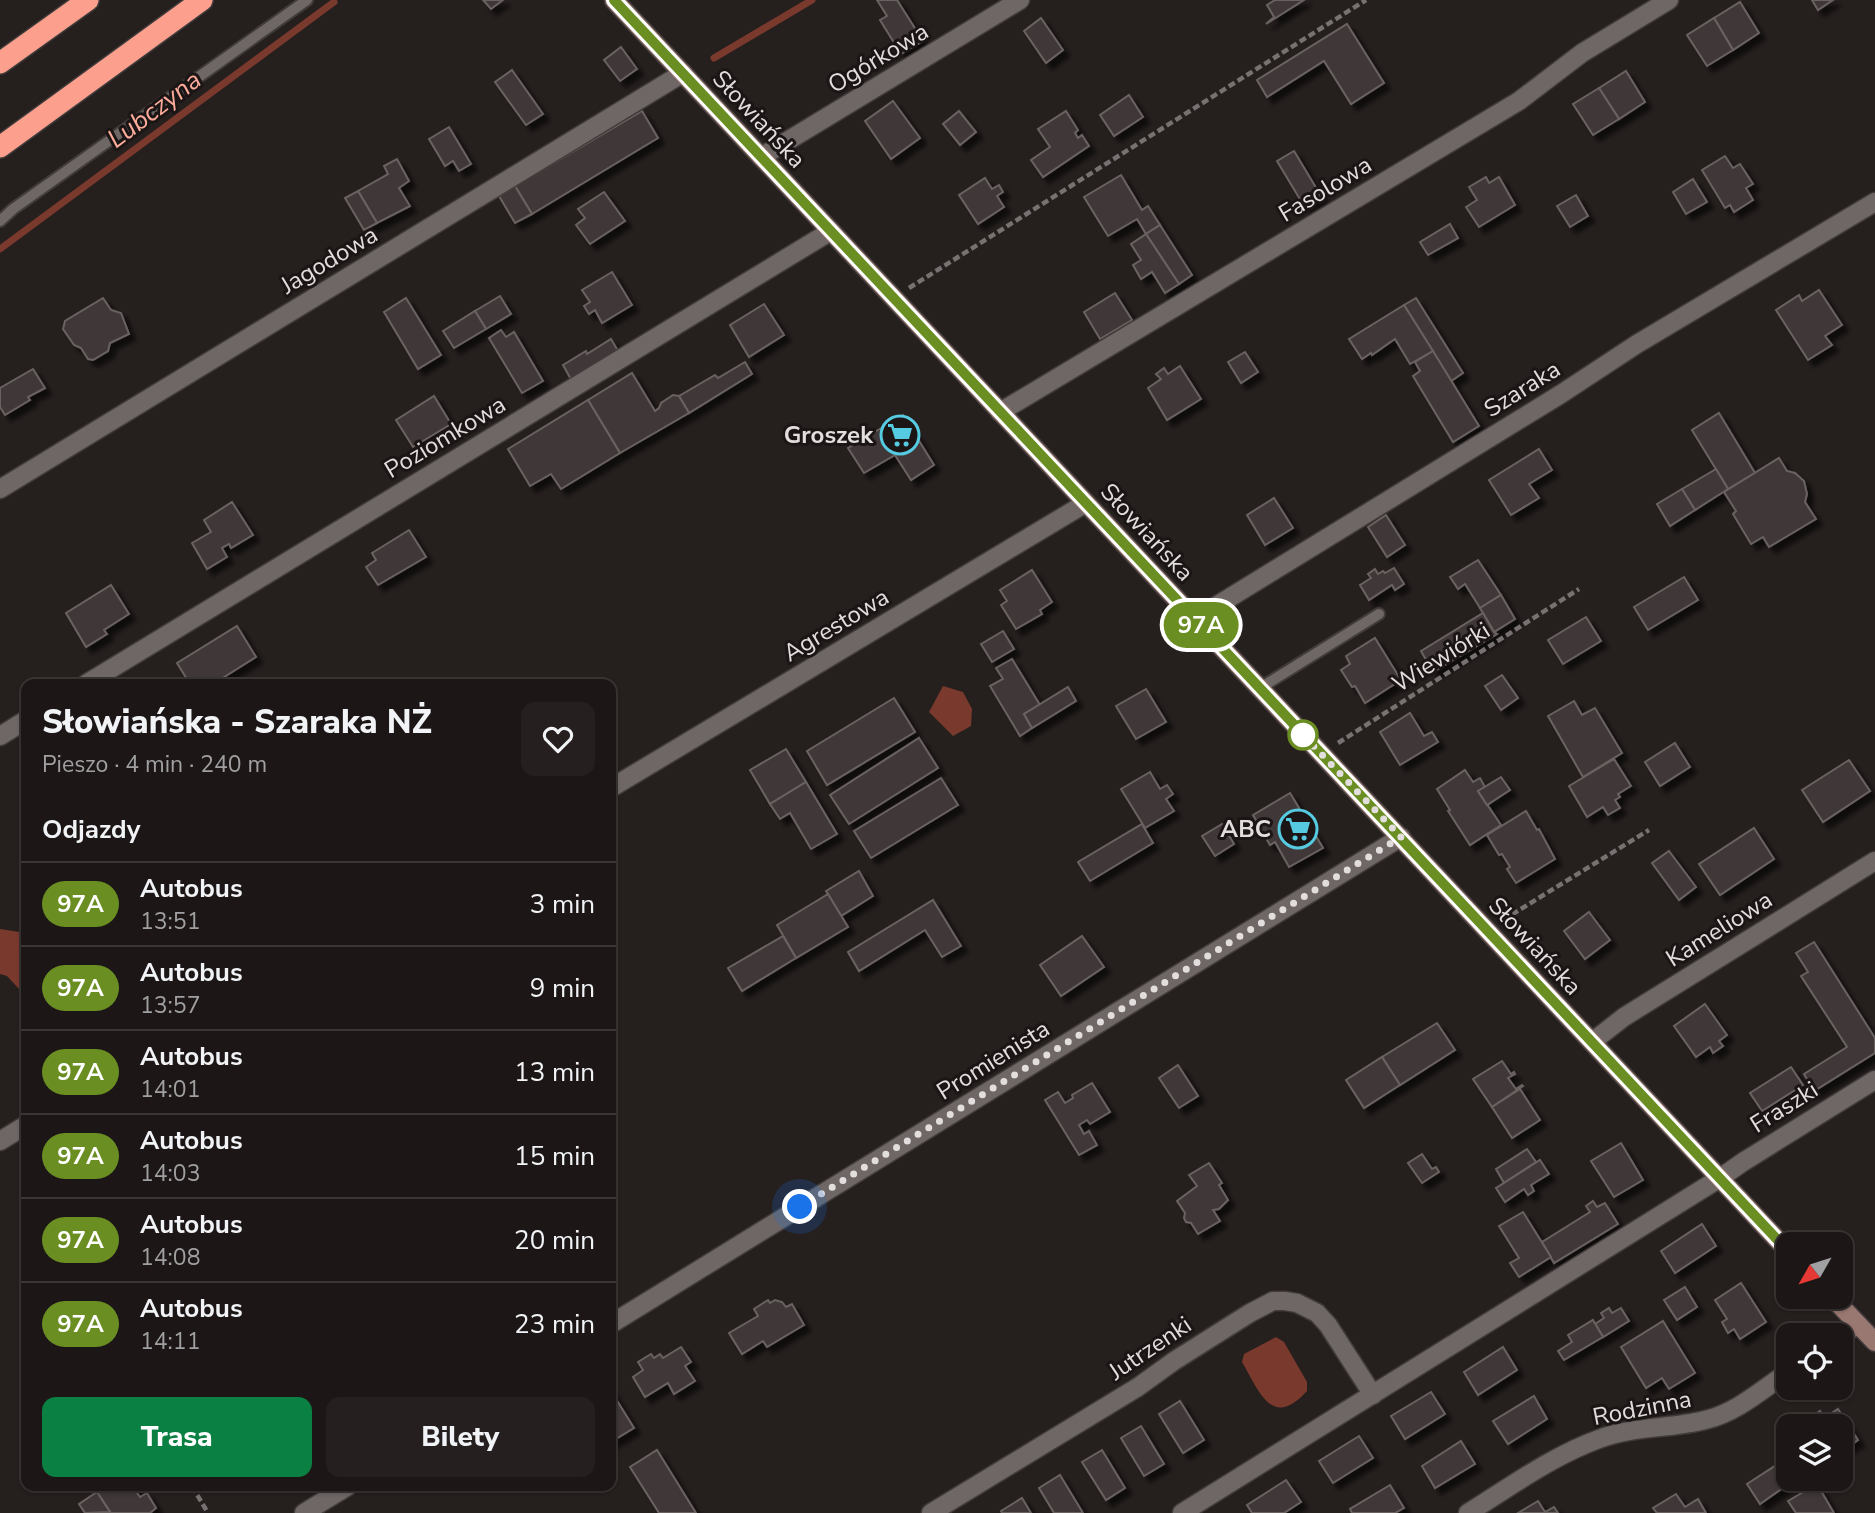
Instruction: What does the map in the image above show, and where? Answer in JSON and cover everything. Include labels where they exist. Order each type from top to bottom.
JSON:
[{"type":"highway","points":[[0,63],[88,0]]},
{"type":"highway","points":[[0,146],[202,0]]},
{"type":"street","name":"Słowiańska","points":[[614,0],[1776,1238]]},
{"type":"street","name":"Ogórkowa","points":[[761,157],[1020,0]]},
{"type":"street","name":"Fasolowa","points":[[1000,412],[1519,101],[1582,53],[1669,0]]},
{"type":"street","name":"Jagodowa","points":[[0,489],[683,73]]},
{"type":"street","name":"Szaraka","points":[[1195,619],[1561,394],[1637,344],[1875,202]]},
{"type":"street","name":"Poziomkowa","points":[[94,679],[831,231]]},
{"type":"street","name":"Agrestowa","points":[[616,785],[1086,503]]},
{"type":"street","points":[[0,736],[21,723]]},
{"type":"street","name":"Promienista","points":[[616,1321],[1401,837]]},
{"type":"street","name":"Kameliowa","points":[[1592,1042],[1624,1017],[1875,862]]},
{"type":"street","name":"Fraszki","points":[[1720,1178],[1742,1161],[1875,1080]]},
{"type":"street","points":[[0,1141],[21,1128]]},
{"type":"street","points":[[1182,1513],[1720,1178]]},
{"type":"street","name":"Jutrzenki","points":[[931,1513],[1273,1301],[1297,1303],[1317,1313],[1328,1325],[1373,1395]]},
{"type":"street","points":[[1844,1309],[1875,1342]]},
{"type":"street","points":[[1853,1328],[1858,1324]]},
{"type":"street","name":"Rodzinna","points":[[1468,1513],[1555,1460],[1602,1437],[1707,1420],[1734,1408],[1776,1379]]},
{"type":"street","points":[[304,1513],[340,1491]]},
{"type":"lane","points":[[0,220],[307,0]]},
{"type":"lane","points":[[1259,688],[1379,614]]},
{"type":"path","points":[[893,298],[1366,0]]},
{"type":"path","name":"Wiewiórki","points":[[1321,753],[1579,589]]},
{"type":"path","points":[[1487,930],[1649,830]]},
{"type":"path","points":[[194,1491],[208,1513]]},
{"type":"shaded area","points":[[943,686],[963,692],[972,709],[971,726],[953,736],[929,712]]},
{"type":"shaded area","points":[[0,929],[21,932],[21,989],[7,976],[0,974]]},
{"type":"shaded area","points":[[1276,1337],[1284,1342],[1307,1382],[1307,1391],[1295,1402],[1284,1407],[1276,1407],[1268,1402],[1242,1362],[1244,1354]]},
{"type":"building","points":[[483,0],[503,0],[491,9]]},
{"type":"building","points":[[877,0],[897,0],[923,41],[901,54],[880,20],[887,16]]},
{"type":"building","points":[[1275,0],[1304,0],[1266,24],[1274,17],[1267,5]]},
{"type":"building","points":[[1812,0],[1833,0],[1818,10]]},
{"type":"building","points":[[1740,2],[1759,33],[1733,50],[1714,18]]},
{"type":"building","points":[[1041,18],[1063,50],[1046,63],[1024,31]]},
{"type":"building","points":[[1714,18],[1733,50],[1707,66],[1687,35]]},
{"type":"building","points":[[1347,24],[1384,83],[1351,104],[1324,61],[1267,97],[1257,80]]},
{"type":"building","points":[[621,47],[637,69],[620,81],[604,60]]},
{"type":"building","points":[[512,70],[543,114],[526,125],[495,82]]},
{"type":"building","points":[[1626,71],[1645,102],[1619,119],[1599,88]]},
{"type":"building","points":[[1599,88],[1619,119],[1593,135],[1573,104]]},
{"type":"building","points":[[1129,95],[1143,117],[1114,136],[1100,115]]},
{"type":"building","points":[[893,101],[920,138],[891,159],[865,121]]},
{"type":"building","points":[[642,111],[658,138],[532,214],[515,186]]},
{"type":"building","points":[[959,111],[976,132],[960,145],[943,124]]},
{"type":"building","points":[[1066,111],[1078,130],[1075,133],[1078,138],[1082,135],[1089,146],[1043,177],[1031,160],[1050,147],[1038,129]]},
{"type":"building","points":[[449,127],[471,164],[459,171],[453,161],[445,166],[429,139]]},
{"type":"building","points":[[1294,151],[1321,196],[1304,206],[1277,161]]},
{"type":"building","points":[[1725,156],[1733,168],[1740,164],[1753,184],[1746,188],[1753,200],[1734,212],[1730,205],[1725,208],[1702,170]]},
{"type":"building","points":[[397,159],[409,181],[399,188],[410,206],[377,223],[358,191],[388,174],[384,166]]},
{"type":"building","points":[[1121,175],[1142,210],[1148,206],[1160,225],[1146,234],[1137,219],[1108,236],[1084,197]]},
{"type":"building","points":[[1486,177],[1489,183],[1499,177],[1515,205],[1479,227],[1466,207],[1477,200],[1469,187]]},
{"type":"building","points":[[985,178],[992,189],[999,185],[1003,192],[997,196],[1004,207],[978,224],[959,195]]},
{"type":"building","points":[[1693,179],[1707,202],[1686,214],[1673,192]]},
{"type":"building","points":[[515,186],[532,214],[515,223],[499,196]]},
{"type":"building","points":[[358,191],[377,223],[364,230],[345,198]]},
{"type":"building","points":[[604,192],[625,221],[590,244],[576,225],[585,218],[578,209]]},
{"type":"building","points":[[1576,195],[1588,216],[1570,227],[1557,206]]},
{"type":"building","points":[[1450,224],[1458,238],[1428,255],[1420,242]]},
{"type":"building","points":[[1160,225],[1192,275],[1179,284],[1146,234]]},
{"type":"building","points":[[1146,234],[1179,284],[1165,293],[1152,272],[1141,279],[1133,265],[1141,260],[1131,244]]},
{"type":"building","points":[[612,272],[632,305],[602,323],[595,310],[589,314],[584,306],[590,302],[582,290]]},
{"type":"building","points":[[1819,290],[1842,325],[1825,336],[1832,345],[1808,360],[1776,310],[1799,295],[1802,301]]},
{"type":"building","points":[[1115,293],[1132,320],[1100,339],[1084,312]]},
{"type":"building","points":[[500,296],[511,314],[486,329],[475,311]]},
{"type":"building","points":[[103,298],[111,310],[121,313],[129,334],[110,343],[108,351],[93,360],[88,359],[63,329],[65,321]]},
{"type":"building","points":[[406,298],[441,355],[418,369],[384,312]]},
{"type":"building","points":[[1416,298],[1463,373],[1451,381],[1404,305]]},
{"type":"building","points":[[764,304],[784,335],[749,357],[730,325]]},
{"type":"building","points":[[1404,305],[1433,351],[1410,364],[1395,339],[1362,359],[1349,339]]},
{"type":"building","points":[[475,311],[486,329],[454,348],[443,331]]},
{"type":"building","points":[[501,330],[506,337],[514,332],[543,381],[522,393],[489,338]]},
{"type":"building","points":[[611,339],[618,351],[572,381],[563,365]]},
{"type":"building","points":[[1433,351],[1479,426],[1453,442],[1413,376],[1420,371],[1415,362]]},
{"type":"building","points":[[1245,352],[1258,372],[1241,383],[1228,362]]},
{"type":"building","points":[[745,362],[752,374],[689,413],[679,396],[715,375],[718,378]]},
{"type":"building","points":[[1180,366],[1201,399],[1167,420],[1148,388],[1161,379],[1156,374],[1164,368],[1168,374]]},
{"type":"building","points":[[33,369],[45,388],[5,415],[0,407],[0,388]]},
{"type":"building","points":[[632,373],[655,411],[673,395],[679,396],[689,413],[620,453],[588,400]]},
{"type":"building","points":[[434,396],[451,424],[413,447],[396,420]]},
{"type":"building","points":[[588,400],[620,453],[561,489],[551,474],[530,486],[508,449]]},
{"type":"building","points":[[1719,413],[1755,473],[1728,489],[1692,430]]},
{"type":"building","points":[[903,415],[934,465],[911,480],[895,455],[864,473],[848,448]]},
{"type":"building","points":[[1539,449],[1552,470],[1529,484],[1539,498],[1511,515],[1489,480]]},
{"type":"building","points":[[1779,458],[1787,471],[1795,473],[1804,481],[1807,494],[1805,502],[1816,519],[1769,547],[1763,537],[1751,544],[1733,514],[1736,511],[1724,492]]},
{"type":"building","points":[[1716,469],[1728,489],[1695,510],[1682,489]]},
{"type":"building","points":[[1682,489],[1695,510],[1670,526],[1657,504]]},
{"type":"building","points":[[1274,498],[1293,528],[1265,545],[1247,515]]},
{"type":"building","points":[[232,502],[253,535],[231,548],[229,544],[222,548],[227,557],[207,569],[192,543],[211,532],[204,520]]},
{"type":"building","points":[[1386,515],[1405,545],[1387,557],[1368,527]]},
{"type":"building","points":[[409,530],[426,557],[378,585],[366,567],[376,560],[372,553]]},
{"type":"building","points":[[1478,560],[1501,595],[1480,608],[1465,584],[1458,589],[1450,577]]},
{"type":"building","points":[[1394,568],[1404,584],[1395,590],[1392,585],[1369,600],[1360,585],[1371,578],[1368,574],[1375,569],[1378,574]]},
{"type":"building","points":[[1032,570],[1052,602],[1040,610],[1042,614],[1016,629],[1001,605],[1007,601],[1000,590]]},
{"type":"building","points":[[1684,577],[1698,600],[1648,630],[1634,607]]},
{"type":"building","points":[[111,585],[129,614],[104,630],[107,634],[86,647],[66,613]]},
{"type":"building","points":[[1501,595],[1515,619],[1494,632],[1480,608]]},
{"type":"building","points":[[1483,613],[1497,634],[1433,672],[1421,651]]},
{"type":"building","points":[[1586,617],[1601,641],[1563,664],[1548,640]]},
{"type":"building","points":[[237,626],[256,657],[221,679],[187,679],[177,663]]},
{"type":"building","points":[[1003,631],[1014,649],[992,662],[981,644]]},
{"type":"building","points":[[1375,638],[1401,680],[1365,703],[1341,670],[1350,664],[1346,656]]},
{"type":"building","points":[[1012,659],[1040,705],[1024,714],[1032,728],[1020,736],[990,686],[1003,679],[996,668]]},
{"type":"building","points":[[1502,675],[1518,698],[1501,710],[1485,686]]},
{"type":"building","points":[[1068,687],[1076,701],[1032,728],[1024,714]]},
{"type":"building","points":[[1146,689],[1166,722],[1136,739],[1116,706]]},
{"type":"building","points":[[894,698],[915,732],[827,785],[807,751]]},
{"type":"building","points":[[1574,701],[1582,715],[1595,708],[1622,753],[1583,777],[1548,716]]},
{"type":"building","points":[[1410,713],[1424,736],[1432,732],[1438,742],[1400,765],[1380,732]]},
{"type":"building","points":[[919,738],[938,768],[849,824],[830,795]]},
{"type":"building","points":[[1675,743],[1690,767],[1660,786],[1645,762]]},
{"type":"building","points":[[786,749],[806,782],[770,804],[750,770]]},
{"type":"building","points":[[1614,759],[1631,786],[1618,794],[1620,797],[1615,800],[1620,808],[1608,815],[1603,807],[1587,817],[1569,786]]},
{"type":"building","points":[[1849,760],[1870,791],[1823,822],[1802,790]]},
{"type":"building","points":[[1465,770],[1473,782],[1480,778],[1485,787],[1478,791],[1501,825],[1470,845],[1437,789]]},
{"type":"building","points":[[1150,772],[1160,789],[1167,785],[1173,794],[1166,799],[1174,811],[1145,828],[1121,789]]},
{"type":"building","points":[[1501,777],[1510,790],[1487,805],[1478,791]]},
{"type":"building","points":[[941,778],[958,805],[871,858],[854,831]]},
{"type":"building","points":[[806,782],[837,834],[811,849],[790,813],[780,819],[770,804]]},
{"type":"building","points":[[1290,793],[1323,848],[1289,867],[1275,842],[1270,845],[1253,815]]},
{"type":"building","points":[[1526,811],[1555,859],[1516,883],[1507,869],[1510,867],[1487,835]]},
{"type":"building","points":[[1142,824],[1153,843],[1090,881],[1078,862]]},
{"type":"building","points":[[1222,824],[1234,844],[1215,856],[1202,836]]},
{"type":"building","points":[[1754,828],[1774,859],[1720,895],[1699,864]]},
{"type":"building","points":[[1669,851],[1696,887],[1679,900],[1652,863]]},
{"type":"building","points":[[859,871],[873,896],[841,916],[826,891]]},
{"type":"building","points":[[828,894],[848,927],[796,958],[777,925]]},
{"type":"building","points":[[933,900],[961,946],[942,957],[925,930],[859,971],[848,952]]},
{"type":"building","points":[[1589,912],[1610,940],[1585,959],[1564,931]]},
{"type":"building","points":[[783,936],[796,958],[742,991],[728,968]]},
{"type":"building","points":[[1082,936],[1104,967],[1061,996],[1040,965]]},
{"type":"building","points":[[1814,942],[1875,1038],[1875,1053],[1814,1091],[1804,1074],[1847,1047],[1801,976],[1808,972],[1796,953]]},
{"type":"building","points":[[1705,1004],[1727,1035],[1719,1041],[1723,1046],[1713,1053],[1710,1047],[1696,1057],[1674,1026]]},
{"type":"building","points":[[1437,1023],[1455,1050],[1400,1085],[1382,1057]]},
{"type":"building","points":[[1382,1057],[1400,1085],[1364,1108],[1346,1080]]},
{"type":"building","points":[[1502,1061],[1511,1074],[1515,1074],[1508,1078],[1516,1089],[1523,1086],[1492,1107],[1473,1079]]},
{"type":"building","points":[[1178,1065],[1198,1096],[1179,1108],[1159,1078]]},
{"type":"building","points":[[1791,1067],[1803,1085],[1762,1111],[1750,1093]]},
{"type":"building","points":[[1092,1083],[1110,1112],[1090,1124],[1087,1120],[1079,1125],[1084,1134],[1089,1131],[1097,1145],[1079,1155],[1045,1100],[1058,1092],[1065,1103],[1073,1098],[1072,1095]]},
{"type":"building","points":[[1520,1089],[1540,1120],[1512,1138],[1492,1107]]},
{"type":"building","points":[[1621,1143],[1643,1180],[1614,1197],[1591,1161]]},
{"type":"building","points":[[1527,1149],[1536,1162],[1504,1183],[1496,1169]]},
{"type":"building","points":[[1422,1154],[1432,1169],[1436,1167],[1439,1172],[1422,1183],[1408,1163]]},
{"type":"building","points":[[1540,1160],[1549,1174],[1531,1185],[1534,1191],[1528,1195],[1524,1189],[1505,1202],[1496,1188]]},
{"type":"building","points":[[1209,1163],[1222,1183],[1219,1185],[1228,1200],[1219,1209],[1213,1210],[1220,1221],[1198,1234],[1191,1223],[1186,1222],[1185,1213],[1177,1201],[1197,1186],[1189,1175]]},
{"type":"building","points":[[1593,1201],[1597,1207],[1605,1203],[1618,1224],[1554,1263],[1542,1242],[1590,1212],[1586,1206]]},
{"type":"building","points":[[1523,1212],[1551,1257],[1519,1277],[1510,1263],[1519,1258],[1499,1226]]},
{"type":"building","points":[[1702,1224],[1716,1246],[1675,1273],[1661,1251]]},
{"type":"building","points":[[1741,1283],[1766,1322],[1740,1339],[1734,1329],[1728,1333],[1722,1322],[1727,1319],[1715,1300]]},
{"type":"building","points":[[1685,1287],[1697,1307],[1677,1320],[1664,1300]]},
{"type":"building","points":[[768,1300],[770,1303],[775,1300],[782,1302],[786,1307],[792,1304],[804,1325],[767,1347],[763,1341],[742,1354],[729,1333],[758,1316],[754,1309]]},
{"type":"building","points":[[1609,1308],[1612,1313],[1621,1308],[1629,1321],[1603,1337],[1595,1324],[1604,1318],[1601,1313]]},
{"type":"building","points":[[1593,1320],[1603,1337],[1564,1360],[1558,1351],[1572,1342],[1568,1335]]},
{"type":"building","points":[[1663,1321],[1695,1373],[1669,1389],[1662,1378],[1646,1388],[1621,1347]]},
{"type":"building","points":[[681,1347],[691,1362],[685,1366],[695,1381],[674,1394],[668,1383],[645,1397],[633,1377],[643,1370],[638,1362],[651,1354],[654,1358],[660,1354],[663,1358]]},
{"type":"building","points":[[1503,1347],[1517,1370],[1478,1395],[1464,1372]]},
{"type":"building","points":[[1431,1392],[1445,1414],[1405,1439],[1391,1416]]},
{"type":"building","points":[[1534,1396],[1547,1419],[1508,1444],[1493,1421]]},
{"type":"building","points":[[616,1399],[634,1428],[616,1439]]},
{"type":"building","points":[[1180,1401],[1204,1440],[1183,1453],[1159,1414]]},
{"type":"building","points":[[1141,1426],[1164,1464],[1144,1476],[1121,1438]]},
{"type":"building","points":[[1359,1436],[1373,1458],[1333,1483],[1319,1461]]},
{"type":"building","points":[[1461,1441],[1475,1464],[1435,1488],[1422,1466]]},
{"type":"building","points":[[657,1450],[696,1513],[659,1513],[630,1467]]},
{"type":"building","points":[[1102,1450],[1125,1488],[1106,1500],[1082,1462]]},
{"type":"building","points":[[1776,1465],[1776,1491],[1779,1491],[1760,1504],[1747,1484]]},
{"type":"building","points":[[1060,1475],[1083,1513],[1054,1513],[1039,1488]]},
{"type":"building","points":[[1286,1480],[1301,1502],[1284,1513],[1252,1513],[1247,1505]]},
{"type":"building","points":[[1390,1485],[1404,1508],[1395,1513],[1352,1513],[1350,1509]]},
{"type":"building","points":[[136,1491],[140,1497],[147,1493],[156,1508],[150,1513],[111,1513],[97,1492]]},
{"type":"building","points":[[1805,1491],[1821,1491],[1834,1513],[1796,1513],[1788,1501]]},
{"type":"building","points":[[97,1492],[110,1512],[85,1513],[79,1504]]},
{"type":"building","points":[[1676,1494],[1685,1507],[1698,1499],[1706,1513],[1657,1513],[1653,1508]]},
{"type":"building","points":[[1022,1498],[1031,1513],[1002,1513],[1001,1511]]},
{"type":"building","points":[[1538,1501],[1545,1512],[1554,1507],[1558,1513],[1518,1513]]},
{"type":"waterway","name":"Lubczyna","points":[[714,58],[812,0]]},
{"type":"waterway","name":"Lubczyna","points":[[0,249],[334,2]]},
{"type":"bus line","name":"97A","points":[[614,0],[1776,1238]]},
{"type":"place","name":"Groszek","points":[[900,435]]},
{"type":"place","name":"ABC","points":[[1298,829]]},
{"type":"route","points":[[800,1207],[1401,837],[1303,735]]}]
